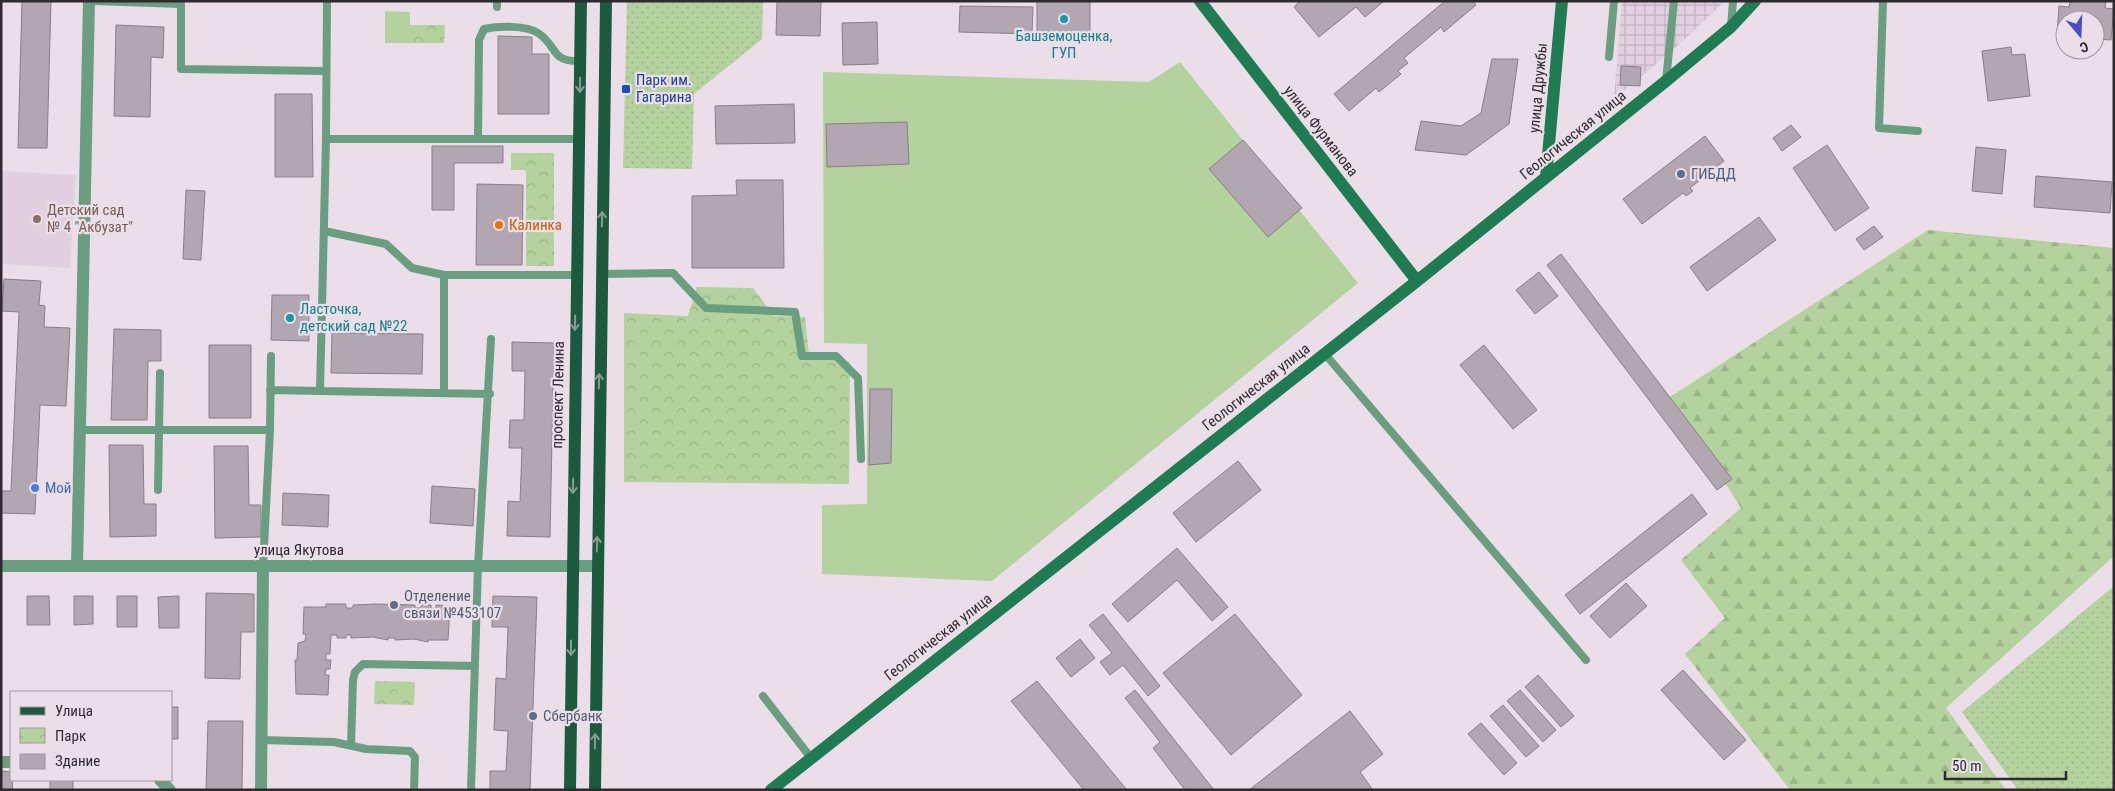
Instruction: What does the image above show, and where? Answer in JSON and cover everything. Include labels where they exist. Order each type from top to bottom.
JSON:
[{"type":"main road","name":"проспект Ленина","points":[[570,790],[571,566],[581,1]]},
{"type":"main road","points":[[594,790],[606,1]]},
{"type":"main road","name":"улица Фурманова","points":[[1200,1],[1417,281]]},
{"type":"main road","name":"улица Дружбы","points":[[1546,177],[1562,1]]},
{"type":"main road","name":"Геологическая улица","points":[[770,790],[1325,354],[1666,82],[1731,26],[1755,1]]},
{"type":"street","points":[[77,566],[89,1]]},
{"type":"street","name":"улица Якутова","points":[[1,566],[597,566]]},
{"type":"street","points":[[261,790],[263,566]]},
{"type":"street","points":[[161,781],[170,790]]},
{"type":"lane","points":[[94,1],[181,3],[181,69],[326,71]]},
{"type":"lane","points":[[320,391],[327,1]]},
{"type":"lane","points":[[1609,57],[1614,1]]},
{"type":"lane","points":[[1666,82],[1674,1]]},
{"type":"lane","points":[[1731,26],[1733,1]]},
{"type":"lane","points":[[1883,1],[1879,128],[1918,131]]},
{"type":"lane","points":[[478,139],[479,35],[484,29],[525,28],[534,31],[543,37],[557,57],[568,62],[580,62]]},
{"type":"lane","points":[[326,139],[579,139]]},
{"type":"lane","points":[[324,231],[386,244],[412,268],[444,275],[576,274]]},
{"type":"lane","points":[[601,274],[673,273],[706,308],[795,312],[802,356],[836,356],[858,378],[861,459]]},
{"type":"lane","points":[[444,275],[444,393]]},
{"type":"lane","points":[[471,790],[478,566],[490,394],[491,339]]},
{"type":"lane","points":[[1325,354],[1586,660]]},
{"type":"lane","points":[[263,566],[270,430],[271,356]]},
{"type":"lane","points":[[158,490],[160,373]]},
{"type":"lane","points":[[270,390],[490,394]]},
{"type":"lane","points":[[80,430],[270,430]]},
{"type":"lane","points":[[351,746],[353,680],[355,672],[363,664],[475,666]]},
{"type":"lane","points":[[763,696],[812,758]]},
{"type":"lane","points":[[262,740],[334,742],[366,749],[413,752],[415,757],[414,790]]},
{"type":"shaded area","points":[[1622,1],[1725,1],[1681,43],[1614,99]]},
{"type":"shaded area","name":"Детский сад № 4 \"Акбузат\"","points":[[1,171],[76,175],[70,268],[1,264]]},
{"type":"green space","points":[[627,1],[763,1],[762,39],[694,94],[692,169],[623,168]]},
{"type":"green space","points":[[385,11],[410,12],[410,43],[385,43]]},
{"type":"green space","points":[[410,25],[445,25],[444,43],[410,43]]},
{"type":"green space","points":[[1180,62],[1358,283],[992,581],[822,574],[822,505],[867,504],[867,344],[824,343],[823,72],[1149,82]]},
{"type":"green space","points":[[511,153],[554,153],[554,266],[526,266],[526,170],[511,170]]},
{"type":"green space","points":[[1928,230],[2114,248],[2114,556],[1946,708],[2006,790],[1790,790],[1685,654],[1725,618],[1681,560],[1741,508],[1670,397]]},
{"type":"green space","points":[[697,287],[753,288],[774,316],[805,317],[809,355],[850,362],[849,484],[624,482],[624,313],[688,316]]},
{"type":"green space","points":[[2114,586],[2114,790],[2018,790],[1962,712]]},
{"type":"green space","points":[[375,681],[415,682],[414,705],[374,704]]},
{"type":"building","points":[[22,1],[51,1],[47,148],[18,148]]},
{"type":"building","points":[[777,1],[821,1],[820,36],[776,35]]},
{"type":"building","name":"Башземоценка, ГУП","points":[[1037,1],[1090,1],[1090,39],[1037,38]]},
{"type":"building","points":[[1300,1],[1383,2],[1365,17],[1356,7],[1319,37],[1294,7]]},
{"type":"building","points":[[1445,1],[1473,1],[1476,5],[1444,32],[1441,27],[1404,58],[1408,63],[1398,71],[1401,74],[1379,92],[1376,88],[1349,111],[1334,94]]},
{"type":"building","points":[[2070,1],[2106,1],[2105,8],[2114,9],[2111,40],[2105,40],[2105,10],[2059,10],[2059,6],[2069,7]]},
{"type":"building","points":[[960,6],[1033,7],[1032,34],[959,32]]},
{"type":"building","points":[[877,22],[878,64],[843,65],[842,23]]},
{"type":"building","points":[[116,25],[164,27],[163,58],[151,57],[150,117],[114,116]]},
{"type":"building","points":[[498,36],[532,37],[532,54],[549,54],[549,114],[498,114]]},
{"type":"building","points":[[2011,47],[2012,55],[2025,54],[2030,96],[1988,101],[1982,51]]},
{"type":"building","points":[[1492,59],[1518,59],[1509,124],[1466,155],[1415,150],[1421,121],[1461,126],[1481,113]]},
{"type":"building","points":[[1621,66],[1641,67],[1640,86],[1620,85]]},
{"type":"building","points":[[275,94],[312,94],[313,177],[275,177]]},
{"type":"building","points":[[794,104],[795,143],[716,144],[715,106]]},
{"type":"building","points":[[907,122],[909,164],[827,167],[826,124]]},
{"type":"building","points":[[1791,125],[1801,137],[1782,151],[1773,138]]},
{"type":"building","name":"ГИБДД","points":[[1705,136],[1724,161],[1690,188],[1693,191],[1686,196],[1683,193],[1642,224],[1623,199]]},
{"type":"building","points":[[1243,140],[1302,208],[1268,237],[1209,169]]},
{"type":"building","points":[[1827,145],[1869,208],[1835,231],[1793,168]]},
{"type":"building","points":[[432,146],[503,146],[503,163],[454,163],[454,210],[432,210]]},
{"type":"building","points":[[1976,147],[2006,150],[2002,194],[1972,191]]},
{"type":"building","points":[[2036,176],[2112,182],[2110,213],[2034,207]]},
{"type":"building","points":[[736,180],[783,180],[784,268],[692,268],[692,196],[737,195]]},
{"type":"building","points":[[477,184],[523,185],[522,265],[476,265]]},
{"type":"building","points":[[186,190],[205,191],[201,260],[183,259]]},
{"type":"building","points":[[1759,217],[1776,240],[1707,291],[1690,267]]},
{"type":"building","points":[[1874,226],[1883,237],[1864,250],[1856,239]]},
{"type":"building","points":[[1561,254],[1732,479],[1717,490],[1547,265]]},
{"type":"building","points":[[1539,272],[1558,296],[1535,314],[1516,290]]},
{"type":"building","points":[[4,279],[41,281],[39,305],[45,306],[44,327],[70,328],[66,406],[40,405],[35,514],[1,513],[1,491],[11,491],[19,312],[2,311]]},
{"type":"building","name":"Ласточка, детский сад №22","points":[[272,295],[309,295],[309,341],[271,340]]},
{"type":"building","points":[[114,329],[161,330],[161,361],[148,361],[147,420],[111,420]]},
{"type":"building","points":[[332,333],[423,334],[422,374],[331,373]]},
{"type":"building","points":[[512,342],[554,343],[550,537],[507,536],[508,501],[520,502],[522,448],[509,448],[510,420],[524,420],[525,371],[512,371]]},
{"type":"building","points":[[209,345],[251,345],[251,418],[209,418]]},
{"type":"building","points":[[1484,345],[1537,410],[1513,429],[1460,365]]},
{"type":"building","points":[[870,389],[892,389],[891,463],[869,465]]},
{"type":"building","points":[[109,445],[143,445],[144,504],[156,504],[156,536],[110,537]]},
{"type":"building","points":[[214,446],[248,446],[249,505],[261,505],[261,537],[215,538]]},
{"type":"building","points":[[1238,461],[1261,490],[1196,542],[1173,513]]},
{"type":"building","points":[[432,486],[475,489],[473,526],[430,523]]},
{"type":"building","points":[[283,493],[329,495],[328,527],[282,525]]},
{"type":"building","points":[[1692,494],[1707,514],[1580,614],[1565,595]]},
{"type":"building","points":[[1177,548],[1228,607],[1212,621],[1177,580],[1128,622],[1112,604]]},
{"type":"building","points":[[1626,583],[1647,606],[1610,638],[1590,616]]},
{"type":"building","points":[[206,593],[254,594],[254,632],[241,632],[240,679],[205,678]]},
{"type":"building","points":[[27,596],[49,596],[50,625],[27,625]]},
{"type":"building","points":[[74,596],[93,596],[93,624],[74,625]]},
{"type":"building","points":[[117,596],[137,596],[137,627],[117,627]]},
{"type":"building","points":[[179,596],[179,628],[159,628],[158,597]]},
{"type":"building","points":[[493,596],[537,597],[530,790],[490,790],[490,771],[506,771],[508,731],[494,730],[496,678],[506,679],[508,627],[492,627]]},
{"type":"building","points":[[326,604],[346,604],[346,608],[353,608],[353,605],[376,604],[415,605],[415,608],[421,608],[421,605],[431,605],[431,608],[436,609],[436,605],[450,606],[448,640],[428,640],[428,642],[414,639],[395,640],[395,638],[388,638],[388,640],[373,637],[351,638],[351,635],[346,635],[346,638],[337,638],[337,635],[331,635],[330,654],[326,654],[326,660],[331,660],[330,669],[326,669],[325,675],[329,675],[328,695],[296,694],[295,660],[297,660],[298,643],[305,641],[306,634],[303,634],[304,607],[326,607]]},
{"type":"building","points":[[1103,614],[1160,686],[1148,696],[1123,665],[1110,675],[1100,662],[1112,653],[1089,625]]},
{"type":"building","points":[[1235,614],[1302,695],[1231,755],[1163,673]]},
{"type":"building","points":[[1080,639],[1095,658],[1071,677],[1056,658]]},
{"type":"building","points":[[1683,670],[1746,740],[1724,760],[1661,690]]},
{"type":"building","points":[[1538,675],[1574,716],[1561,727],[1525,687]]},
{"type":"building","points":[[1037,681],[1127,790],[1084,790],[1011,701]]},
{"type":"building","points":[[1135,690],[1214,790],[1185,790],[1153,748],[1160,742],[1125,698]]},
{"type":"building","points":[[1520,690],[1556,730],[1543,742],[1507,701]]},
{"type":"building","points":[[1503,705],[1539,746],[1526,757],[1490,716]]},
{"type":"building","points":[[172,707],[178,707],[178,739],[172,739]]},
{"type":"building","points":[[1350,711],[1383,754],[1360,772],[1373,790],[1249,790]]},
{"type":"building","points":[[208,721],[243,721],[242,790],[206,790]]},
{"type":"building","points":[[1481,723],[1517,763],[1504,775],[1468,734]]},
{"type":"building","points":[[1,771],[10,772],[13,790],[1,790]]},
{"type":"building","points":[[50,781],[73,781],[73,790],[50,790]]},
{"type":"place","name":"Башземоценка, ГУП","points":[[1064,19]]},
{"type":"place","name":"Парк им. Гагарина","points":[[626,89]]},
{"type":"place","name":"ГИБДД","points":[[1681,174]]},
{"type":"place","name":"Детский сад № 4 \"Акбузат\"","points":[[37,219]]},
{"type":"place","name":"Калинка","points":[[499,225]]},
{"type":"place","name":"Ласточка, детский сад №22","points":[[290,318]]},
{"type":"place","name":"Мой","points":[[35,488]]},
{"type":"place","name":"Отделение связи №453107","points":[[394,605]]},
{"type":"place","name":"Сбербанк","points":[[533,716]]}]
